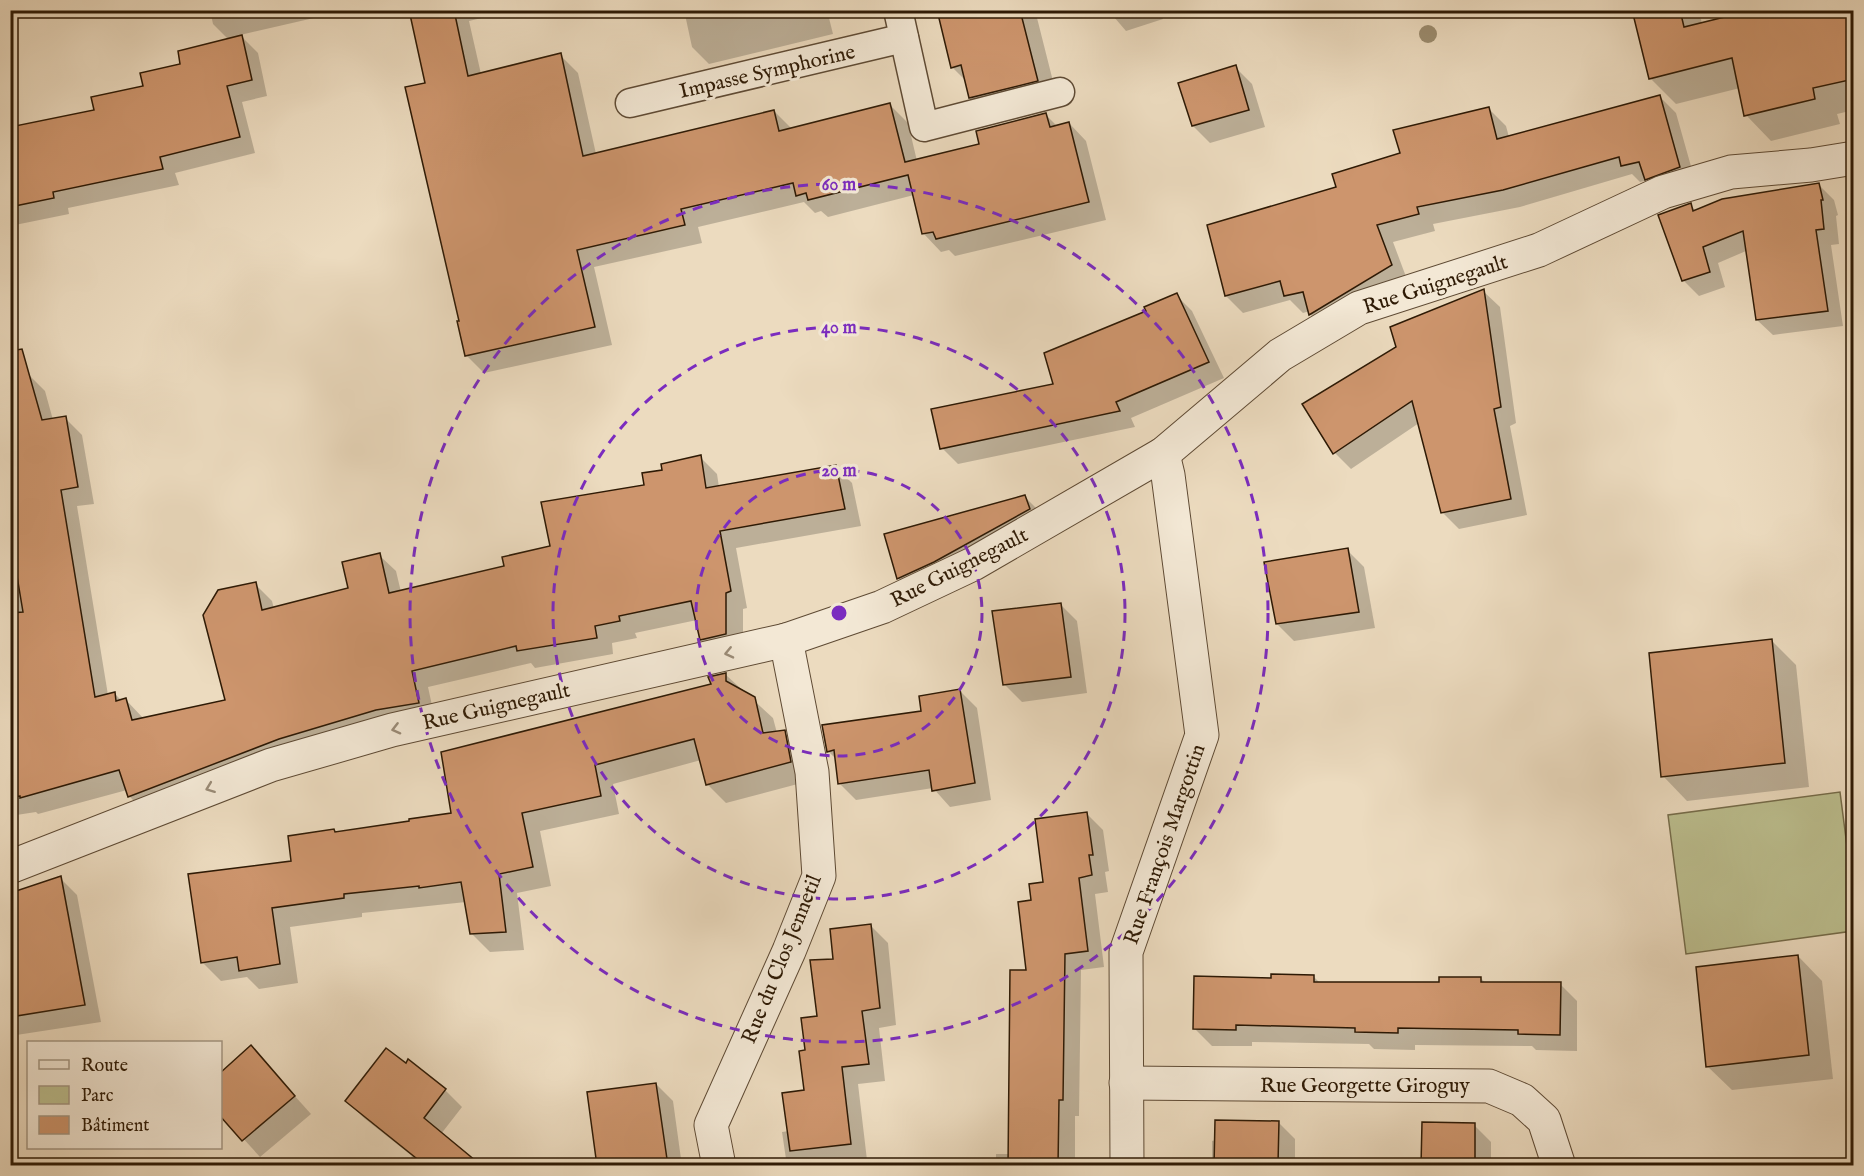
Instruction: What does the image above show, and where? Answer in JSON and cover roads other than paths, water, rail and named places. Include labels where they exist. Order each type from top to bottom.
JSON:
[{"type":"street","name":"Rue Guignegault","points":[[10,867],[282,762],[392,730],[786,640],[882,607],[973,564],[1163,454],[1280,355],[1359,308],[1539,250],[1663,192],[1719,175],[1854,158]]},
{"type":"street","name":"Rue François Margottin","points":[[1127,1166],[1126,952],[1202,735],[1168,475],[1163,454]]},
{"type":"street","name":"Rue du Clos Jennetil","points":[[718,1166],[711,1125],[789,951],[819,876],[812,772],[786,640]]},
{"type":"street","name":"Rue Georgette Giroguy","points":[[1126,1083],[1490,1086],[1522,1100],[1544,1120],[1559,1166]]},
{"type":"lane","points":[[898,10],[924,127],[1059,92]]},
{"type":"lane","name":"Impasse Symphorine","points":[[630,104],[904,38]]}]
